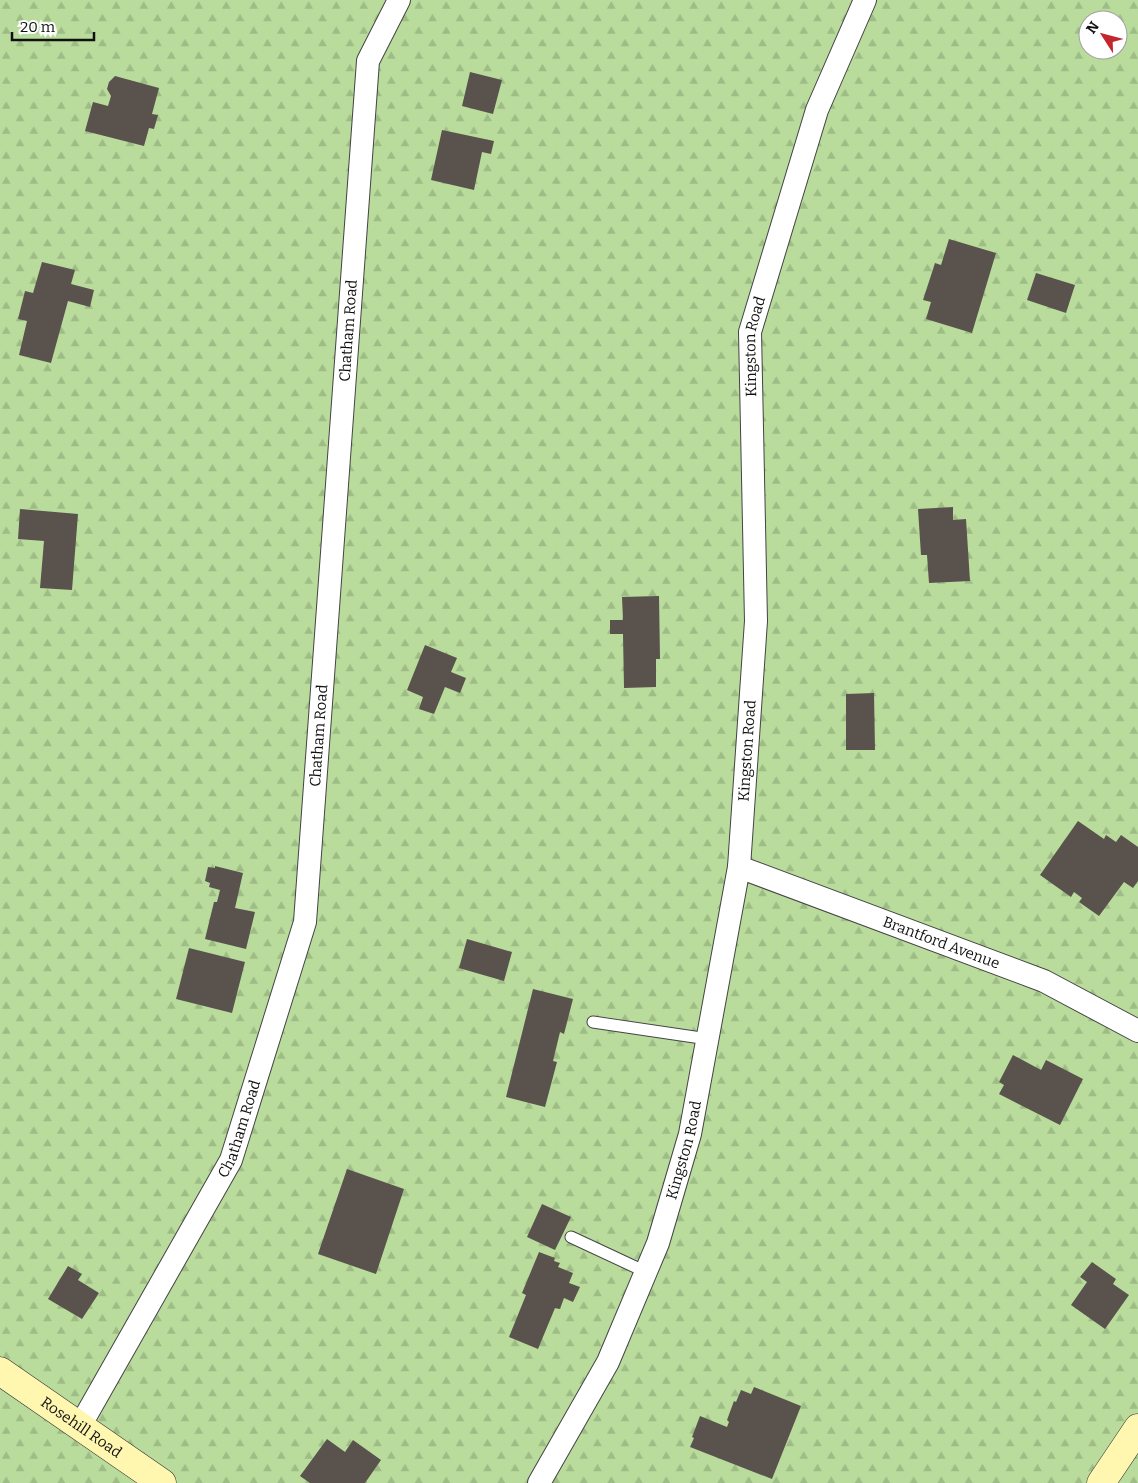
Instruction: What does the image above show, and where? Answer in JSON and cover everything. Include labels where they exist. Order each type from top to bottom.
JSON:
[{"type":"street","name":"Chatham Road","points":[[80,1426],[231,1160],[305,922],[368,61],[399,0]]},
{"type":"street","name":"Kingston Road","points":[[538,1483],[607,1364],[658,1244],[690,1134],[739,866],[756,621],[750,332],[817,110],[865,0]]},
{"type":"street","name":"Brantford Avenue","points":[[739,866],[1044,981],[1138,1031]]},
{"type":"street","name":"Rosehill Road","points":[[0,1371],[162,1483]]},
{"type":"street","points":[[1101,1483],[1138,1428]]},
{"type":"lane","points":[[593,1022],[708,1039]]},
{"type":"lane","points":[[571,1237],[646,1272]]},
{"type":"green space","points":[[0,0],[1138,0],[1138,1483],[0,1483]]},
{"type":"building","points":[[470,72],[502,80],[493,114],[462,106]]},
{"type":"building","points":[[115,76],[159,88],[152,114],[158,115],[154,129],[149,128],[144,146],[85,131],[93,102],[108,106],[111,96],[107,89],[109,82]]},
{"type":"building","points":[[442,130],[494,141],[491,154],[482,152],[474,190],[431,180]]},
{"type":"building","points":[[949,239],[996,253],[972,333],[926,319],[931,302],[923,300],[935,263],[941,265]]},
{"type":"building","points":[[42,262],[75,270],[71,284],[94,290],[90,307],[68,301],[51,363],[19,355],[27,321],[18,319],[25,291],[33,293]]},
{"type":"building","points":[[1036,273],[1075,285],[1066,313],[1027,300]]},
{"type":"building","points":[[953,507],[953,520],[966,519],[970,581],[929,583],[927,555],[921,555],[918,509]]},
{"type":"building","points":[[20,509],[78,514],[72,590],[40,588],[44,541],[18,539]]},
{"type":"building","points":[[659,596],[660,659],[656,659],[656,687],[624,688],[623,634],[610,634],[610,620],[623,620],[622,597]]},
{"type":"building","points":[[425,645],[457,658],[451,672],[466,678],[460,693],[445,687],[434,714],[419,709],[423,697],[407,690]]},
{"type":"building","points":[[874,693],[875,750],[846,750],[846,694]]},
{"type":"building","points":[[1078,821],[1104,839],[1106,835],[1116,842],[1121,835],[1138,847],[1138,881],[1133,888],[1124,882],[1099,916],[1079,902],[1082,898],[1074,892],[1071,897],[1040,875]]},
{"type":"building","points":[[215,866],[243,873],[235,908],[255,912],[246,949],[205,939],[214,902],[217,902],[220,890],[209,887],[210,883],[205,881],[208,867],[215,868]]},
{"type":"building","points":[[467,939],[512,952],[504,981],[459,968]]},
{"type":"building","points":[[189,948],[245,962],[232,1013],[176,999]]},
{"type":"building","points":[[533,989],[573,999],[564,1034],[560,1032],[553,1061],[557,1062],[545,1107],[506,1097]]},
{"type":"building","points":[[1013,1055],[1041,1070],[1046,1060],[1083,1079],[1060,1125],[999,1094],[1004,1085],[999,1082]]},
{"type":"building","points":[[347,1169],[404,1189],[376,1274],[318,1254]]},
{"type":"building","points":[[542,1204],[571,1217],[555,1250],[527,1237]]},
{"type":"building","points":[[539,1252],[555,1258],[554,1261],[560,1263],[558,1267],[573,1273],[569,1283],[580,1287],[573,1302],[564,1298],[560,1309],[555,1308],[538,1349],[509,1337],[526,1295],[522,1293]]},
{"type":"building","points":[[1092,1262],[1116,1279],[1113,1284],[1129,1295],[1105,1329],[1071,1305],[1087,1282],[1080,1277]]},
{"type":"building","points":[[68,1266],[82,1274],[78,1280],[99,1293],[82,1319],[48,1299]]},
{"type":"building","points":[[754,1387],[801,1406],[772,1479],[690,1447],[700,1416],[727,1427],[729,1422],[727,1420],[734,1401],[736,1402],[741,1390],[751,1394]]},
{"type":"building","points":[[327,1439],[345,1452],[353,1440],[381,1460],[365,1483],[310,1483],[300,1476]]}]
